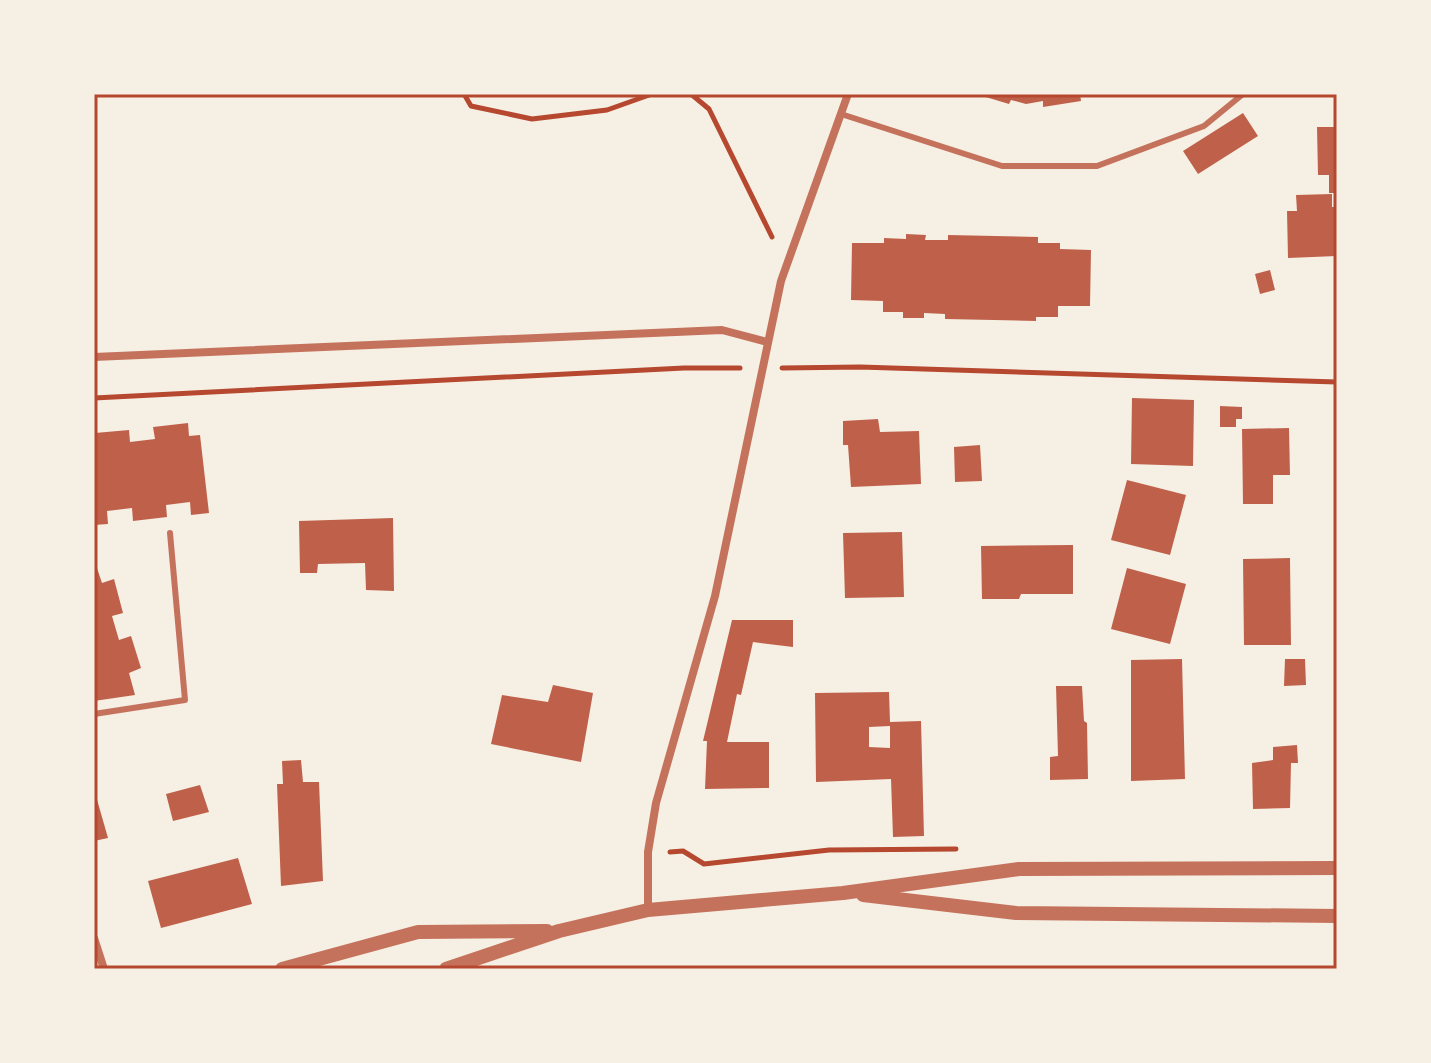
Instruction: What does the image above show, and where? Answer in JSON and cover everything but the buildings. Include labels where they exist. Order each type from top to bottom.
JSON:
[{"type":"street","points":[[648,910],[648,852],[656,803],[715,596],[781,281],[848,94]]},
{"type":"street","points":[[94,357],[722,330],[767,342]]},
{"type":"street","points":[[446,969],[559,931],[648,910],[843,893],[1019,869],[1337,868]]},
{"type":"street","points":[[843,893],[1016,913],[1337,916]]},
{"type":"street","points":[[282,969],[418,932],[559,931]]},
{"type":"street","points":[[94,938],[104,969]]},
{"type":"lane","points":[[841,114],[1002,166],[1097,166],[1204,126],[1243,94]]},
{"type":"lane","points":[[94,714],[185,700],[170,533]]},
{"type":"path","points":[[464,94],[471,106],[532,119],[607,110],[652,94]]},
{"type":"path","points":[[691,94],[709,109],[771,237],[792,248]]},
{"type":"path","points":[[94,398],[684,368],[860,367],[1337,382]]}]
